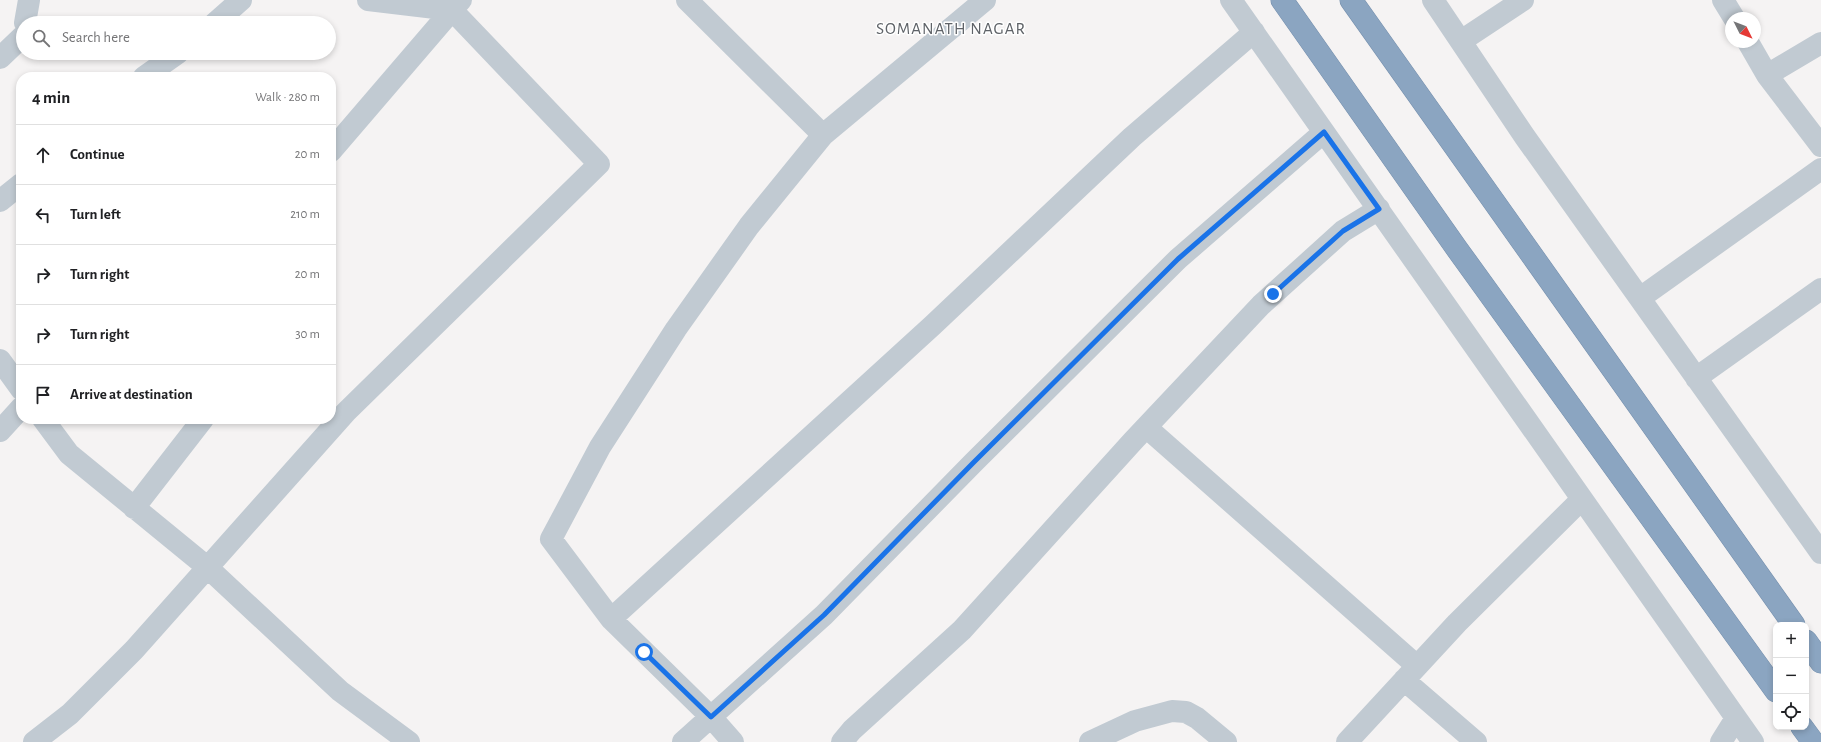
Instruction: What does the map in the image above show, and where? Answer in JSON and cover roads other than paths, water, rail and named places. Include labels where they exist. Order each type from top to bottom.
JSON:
[{"type":"highway","points":[[1282,0],[1461,256],[1773,687]]},
{"type":"highway","points":[[1352,0],[1792,622]]},
{"type":"highway","points":[[1809,645],[1821,662]]},
{"type":"highway","points":[[1804,730],[1813,742]]},
{"type":"street","points":[[27,16],[29,0]]},
{"type":"street","points":[[223,16],[241,0]]},
{"type":"street","points":[[336,423],[599,164],[456,5],[368,0]]},
{"type":"street","points":[[687,0],[823,135]]},
{"type":"street","points":[[733,742],[711,717],[611,619],[551,539],[600,447],[676,329],[749,226],[823,135],[985,0]]},
{"type":"street","points":[[1232,0],[1753,742]]},
{"type":"street","points":[[1433,0],[1525,136],[1821,553]]},
{"type":"street","points":[[1461,41],[1523,0]]},
{"type":"street","points":[[1723,0],[1730,12]]},
{"type":"street","points":[[336,145],[456,5]]},
{"type":"street","points":[[611,619],[933,325],[1132,137],[1254,32]]},
{"type":"street","points":[[0,58],[16,43]]},
{"type":"street","points":[[1767,75],[1821,43]]},
{"type":"street","points":[[1751,48],[1767,75],[1821,146]]},
{"type":"street","points":[[151,72],[168,60]]},
{"type":"street","points":[[683,742],[824,615],[974,462],[1178,259],[1324,132]]},
{"type":"street","points":[[1640,298],[1821,168]]},
{"type":"street","points":[[0,201],[16,188]]},
{"type":"street","points":[[842,742],[852,730],[962,630],[1146,427],[1261,305],[1343,231],[1379,209]]},
{"type":"street","points":[[1696,378],[1821,288]]},
{"type":"street","points":[[0,360],[16,382]]},
{"type":"street","points":[[0,431],[16,413]]},
{"type":"street","points":[[47,424],[69,454],[207,567],[340,691],[409,742]]},
{"type":"street","points":[[134,508],[199,424]]},
{"type":"street","points":[[34,742],[70,714],[134,650],[335,424]]},
{"type":"street","points":[[1146,427],[1411,673],[1476,742]]},
{"type":"street","points":[[1347,742],[1457,623],[1582,499]]},
{"type":"street","points":[[1090,742],[1135,721],[1172,711],[1186,712],[1197,718],[1226,742]]},
{"type":"street","points":[[1721,742],[1736,718]]},
{"type":"district","name":"SOMANATH NAGAR","points":[[951,28]]}]
